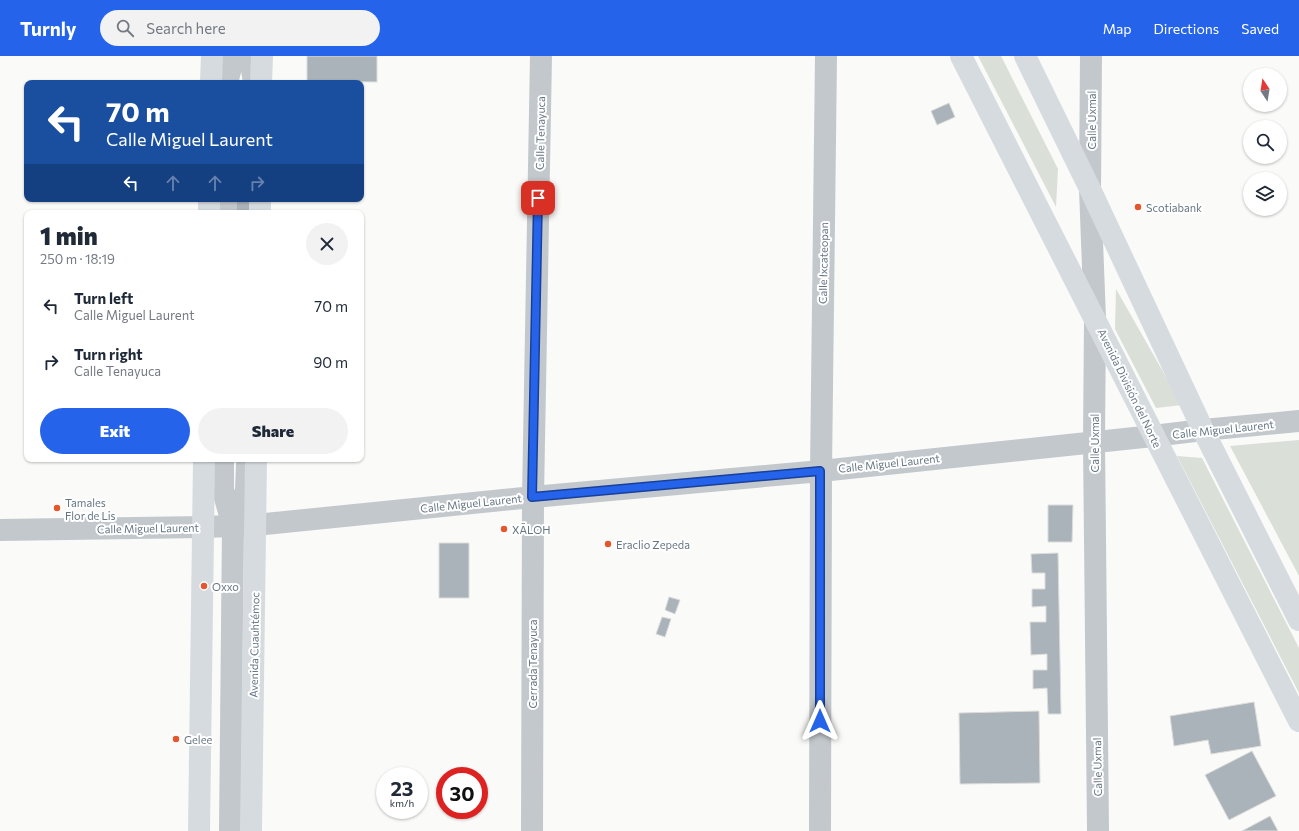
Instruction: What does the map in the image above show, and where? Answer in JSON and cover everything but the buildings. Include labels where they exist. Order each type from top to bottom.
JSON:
[{"type":"main road","points":[[211,80],[212,56]]},
{"type":"main road","points":[[261,80],[262,56]]},
{"type":"main road","name":"Avenida División del Norte","points":[[961,56],[1299,721]]},
{"type":"main road","points":[[1025,56],[1090,189],[1203,430],[1299,620]]},
{"type":"main road","points":[[199,831],[204,462]]},
{"type":"main road","name":"Avenida Cuauhtémoc","points":[[251,831],[256,462]]},
{"type":"street","points":[[229,80],[234,56]]},
{"type":"street","points":[[250,56],[254,80]]},
{"type":"street","name":"Calle Tenayuca","points":[[532,497],[541,56]]},
{"type":"street","name":"Calle Ixcateopan","points":[[820,831],[820,471],[826,56]]},
{"type":"street","name":"Calle Uxmal","points":[[1091,56],[1090,189],[1095,318],[1094,442],[1098,831]]},
{"type":"street","name":"Calle Miguel Laurent","points":[[0,530],[203,528],[255,525],[532,497],[820,471],[1299,421]]},
{"type":"street","points":[[223,462],[223,491],[233,526],[230,831]]},
{"type":"street","points":[[233,526],[246,490],[247,462]]},
{"type":"street","name":"Cerrada Tenayuca","points":[[532,497],[532,831]]},
{"type":"shaded area","points":[[978,56],[1001,56],[1058,169],[1056,207]]},
{"type":"shaded area","points":[[1116,289],[1182,405],[1156,408],[1115,329]]},
{"type":"shaded area","points":[[1299,440],[1299,576],[1230,446]]},
{"type":"shaded area","points":[[1177,456],[1202,458],[1299,648],[1299,693]]},
{"type":"place","name":"Scotiabank","points":[[1138,207]]},
{"type":"place","name":"Tamales Flor de Lis","points":[[57,508]]},
{"type":"place","name":"XĀLOH","points":[[504,529]]},
{"type":"place","name":"Eraclio Zepeda","points":[[608,544]]},
{"type":"place","name":"Oxxo","points":[[204,586]]},
{"type":"place","name":"Gelee","points":[[176,739]]},
{"type":"route","points":[[538,198],[532,497],[820,471],[820,721]]}]
